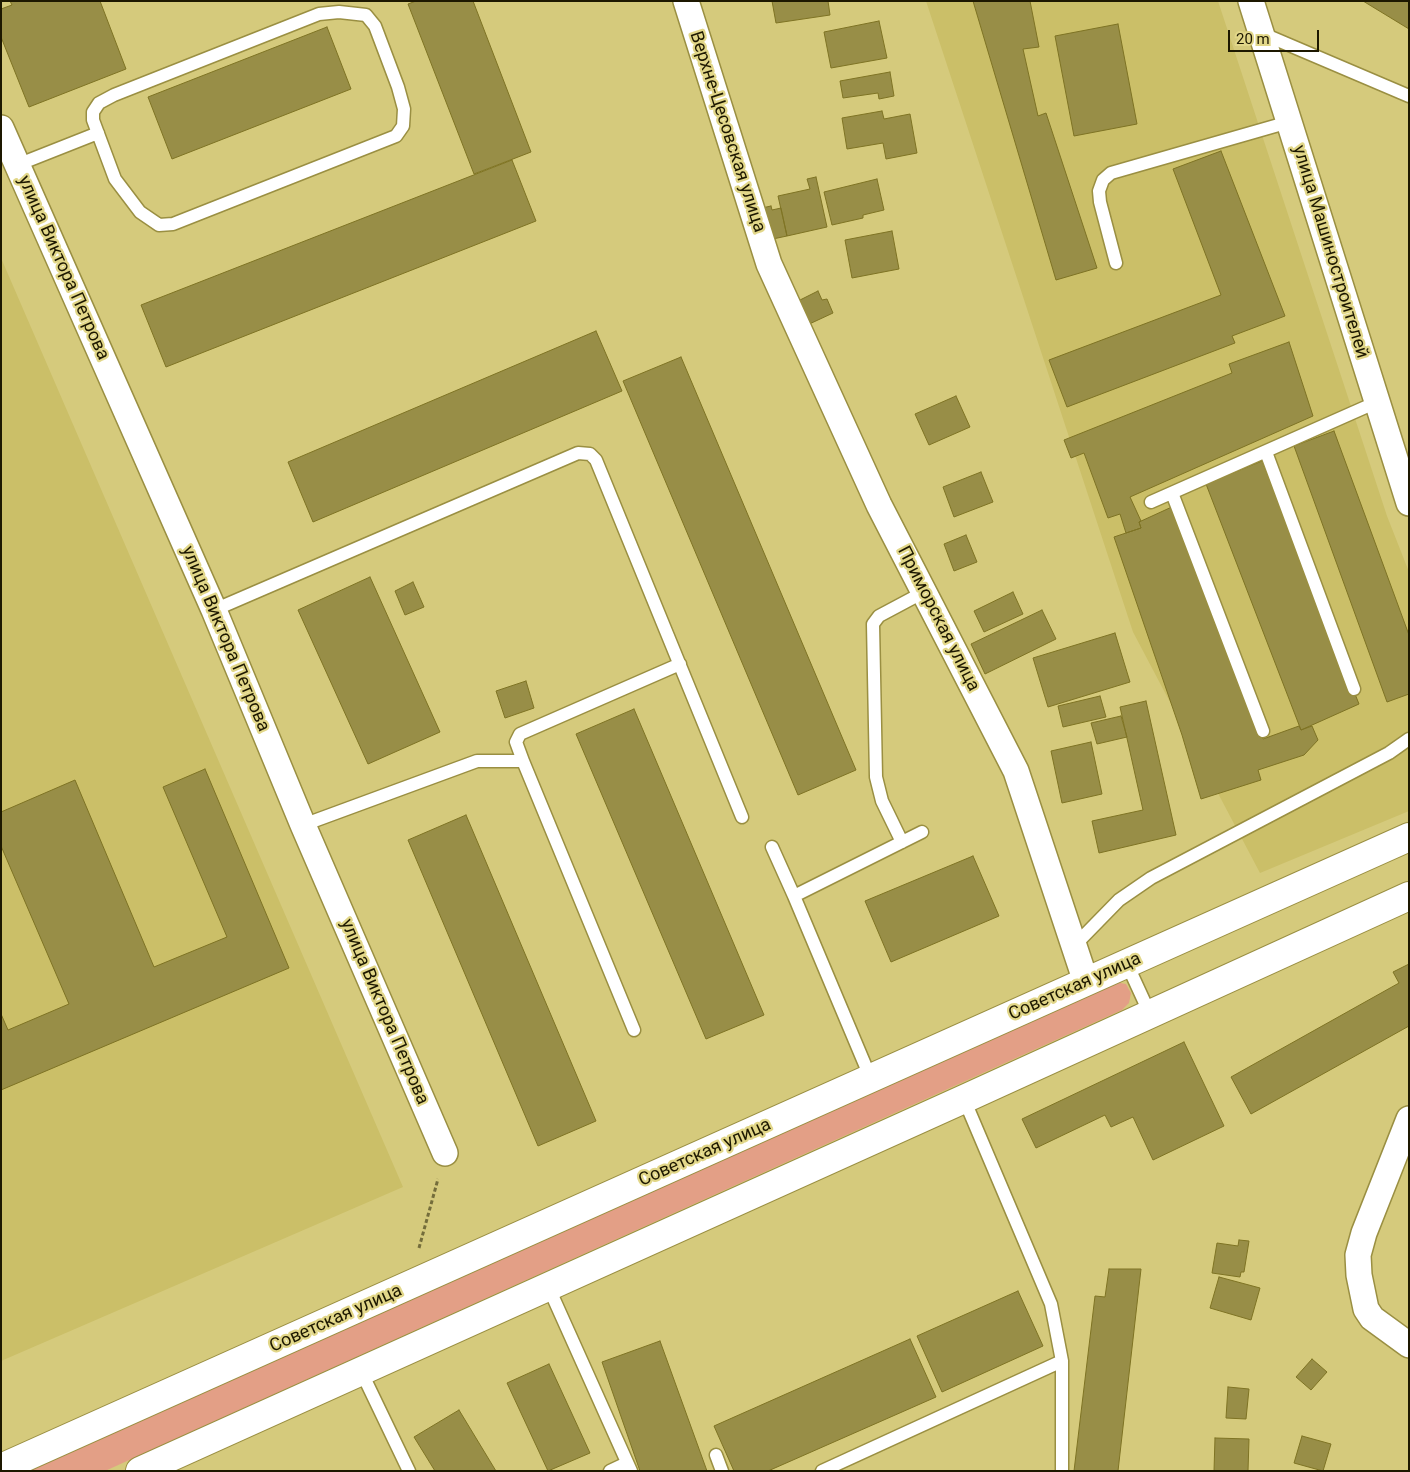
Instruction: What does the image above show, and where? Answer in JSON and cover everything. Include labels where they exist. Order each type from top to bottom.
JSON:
[{"type":"main road","name":"Советская улица","points":[[1,1468],[1409,837]]},
{"type":"main road","points":[[140,1471],[1409,896]]},
{"type":"street","name":"Верхне-Цесовская улица","points":[[686,1],[769,264]]},
{"type":"street","name":"улица Машиностроителей","points":[[1251,1],[1409,502]]},
{"type":"street","name":"улица Виктора Петрова","points":[[1,128],[214,610],[303,825],[445,1152]]},
{"type":"street","name":"Приморская улица","points":[[769,264],[880,505],[1016,771],[1086,982]]},
{"type":"street","points":[[1409,1119],[1364,1233],[1358,1255],[1359,1275],[1366,1309],[1372,1318],[1409,1345]]},
{"type":"lane","points":[[339,12],[366,15],[375,26],[398,87],[404,109],[403,126],[396,136],[172,224],[159,225],[149,220],[131,201],[115,179],[98,133],[93,120],[94,112],[106,98],[319,14],[339,12]]},
{"type":"lane","points":[[1261,33],[1409,96]]},
{"type":"lane","points":[[1116,262],[1100,202],[1099,191],[1103,180],[1111,173],[1289,122]]},
{"type":"lane","points":[[17,164],[98,133]]},
{"type":"lane","points":[[1151,502],[1377,402]]},
{"type":"lane","points":[[1266,452],[1354,688]]},
{"type":"lane","points":[[214,610],[578,454],[590,454],[596,460],[742,817]]},
{"type":"lane","points":[[1172,493],[1263,731]]},
{"type":"lane","points":[[902,842],[882,801],[876,777],[872,631],[873,624],[878,616],[924,592]]},
{"type":"lane","points":[[634,1030],[516,742],[520,734],[680,664]]},
{"type":"lane","points":[[1074,946],[1119,900],[1151,878],[1389,753],[1409,739]]},
{"type":"lane","points":[[303,825],[476,761],[523,761]]},
{"type":"lane","points":[[794,896],[922,832]]},
{"type":"lane","points":[[772,847],[871,1079]]},
{"type":"lane","points":[[1127,964],[1150,1014]]},
{"type":"lane","points":[[964,1099],[1051,1304],[1062,1361],[1062,1471]]},
{"type":"lane","points":[[548,1286],[629,1467],[610,1471]]},
{"type":"lane","points":[[822,1471],[1062,1361]]},
{"type":"lane","points":[[361,1370],[409,1471]]},
{"type":"lane","points":[[716,1455],[722,1471]]},
{"type":"path","points":[[408,1287],[445,1152]]},
{"type":"shaded area","points":[[926,1],[1218,1],[1387,516],[1409,572],[1409,811],[1260,873],[1133,632]]},
{"type":"shaded area","points":[[1,258],[403,1187],[1,1361]]},
{"type":"shaded area","points":[[1115,982],[1126,984],[1131,993],[1129,1003],[1122,1010],[105,1471],[25,1471]]},
{"type":"building","points":[[10,1],[100,1],[126,69],[29,107],[1,37],[1,9],[12,5]]},
{"type":"building","points":[[416,1],[473,1],[531,152],[474,174],[408,4]]},
{"type":"building","points":[[772,1],[828,1],[830,15],[776,23]]},
{"type":"building","points":[[973,1],[1030,1],[1039,47],[1023,49],[1038,116],[1046,113],[1097,268],[1056,280]]},
{"type":"building","points":[[1363,1],[1409,1],[1409,29]]},
{"type":"building","points":[[879,21],[887,58],[831,68],[824,32]]},
{"type":"building","points":[[1118,24],[1137,124],[1074,136],[1055,36]]},
{"type":"building","points":[[327,27],[351,89],[172,159],[148,97]]},
{"type":"building","points":[[890,72],[894,96],[879,99],[878,93],[843,98],[840,81]]},
{"type":"building","points":[[882,111],[884,119],[910,114],[917,153],[886,159],[883,143],[847,149],[842,118]]},
{"type":"building","points":[[1221,151],[1285,316],[1232,336],[1235,343],[1067,407],[1049,360],[1221,295],[1173,169]]},
{"type":"building","points":[[512,160],[536,221],[166,367],[141,305]]},
{"type":"building","points":[[816,177],[827,227],[787,236],[778,196],[810,189],[807,179]]},
{"type":"building","points":[[877,179],[884,210],[863,215],[863,218],[832,225],[824,192]]},
{"type":"building","points":[[771,206],[772,210],[781,208],[787,236],[768,240],[762,208]]},
{"type":"building","points":[[892,231],[899,269],[852,278],[845,240]]},
{"type":"building","points":[[818,291],[822,300],[827,299],[833,313],[805,326],[794,303]]},
{"type":"building","points":[[596,331],[622,391],[313,522],[288,462]]},
{"type":"building","points":[[1289,342],[1313,416],[1130,497],[1141,521],[1139,522],[1141,528],[1126,533],[1120,514],[1108,518],[1084,453],[1071,458],[1064,440],[1232,373],[1229,364]]},
{"type":"building","points":[[681,357],[856,770],[798,795],[623,381]]},
{"type":"building","points":[[956,396],[970,427],[929,445],[915,414]]},
{"type":"building","points":[[1334,431],[1409,635],[1409,694],[1387,702],[1294,446]]},
{"type":"building","points":[[1262,461],[1359,704],[1301,730],[1206,484]]},
{"type":"building","points":[[981,472],[993,502],[954,517],[943,487]]},
{"type":"building","points":[[1174,506],[1263,739],[1299,726],[1301,730],[1312,726],[1318,740],[1304,755],[1258,770],[1261,780],[1201,799],[1182,735],[1114,537],[1141,528],[1139,522]]},
{"type":"building","points":[[966,535],[977,562],[954,571],[944,544]]},
{"type":"building","points":[[370,577],[440,732],[368,764],[298,610]]},
{"type":"building","points":[[413,582],[424,607],[405,615],[395,591]]},
{"type":"building","points":[[1013,592],[1023,614],[984,632],[974,611]]},
{"type":"building","points":[[1042,610],[1056,639],[985,674],[971,644]]},
{"type":"building","points":[[1115,633],[1130,682],[1048,707],[1033,658]]},
{"type":"building","points":[[526,681],[534,708],[505,718],[496,691]]},
{"type":"building","points":[[1100,696],[1106,717],[1063,727],[1058,706]]},
{"type":"building","points":[[1146,701],[1176,835],[1099,853],[1092,821],[1143,810],[1120,707]]},
{"type":"building","points":[[634,709],[764,1015],[706,1039],[576,734]]},
{"type":"building","points":[[1121,716],[1127,737],[1097,744],[1091,723]]},
{"type":"building","points":[[1091,742],[1102,794],[1062,803],[1051,751]]},
{"type":"building","points":[[205,769],[289,968],[1,1090],[1,1014],[8,1030],[69,1004],[1,846],[1,812],[75,780],[154,967],[227,937],[163,787]]},
{"type":"building","points":[[466,815],[596,1121],[538,1146],[408,840]]},
{"type":"building","points":[[973,856],[999,916],[891,962],[865,901]]},
{"type":"building","points":[[1409,964],[1409,1026],[1251,1114],[1231,1077],[1399,983],[1393,972]]},
{"type":"building","points":[[1184,1042],[1224,1126],[1153,1160],[1133,1117],[1111,1127],[1105,1115],[1036,1148],[1022,1119]]},
{"type":"building","points":[[1239,1240],[1249,1241],[1244,1272],[1241,1272],[1240,1277],[1212,1273],[1217,1243],[1238,1246]]},
{"type":"building","points":[[1109,1269],[1141,1269],[1118,1471],[1074,1471],[1095,1296],[1105,1297]]},
{"type":"building","points":[[1219,1277],[1260,1288],[1251,1320],[1210,1308]]},
{"type":"building","points":[[1018,1291],[1043,1346],[942,1392],[917,1336]]},
{"type":"building","points":[[910,1339],[936,1397],[768,1471],[734,1471],[714,1426]]},
{"type":"building","points":[[660,1341],[707,1471],[640,1471],[602,1362]]},
{"type":"building","points":[[1312,1359],[1327,1372],[1311,1390],[1296,1377]]},
{"type":"building","points":[[549,1364],[590,1453],[548,1471],[507,1383]]},
{"type":"building","points":[[1228,1387],[1249,1389],[1246,1419],[1226,1418]]},
{"type":"building","points":[[459,1410],[496,1471],[435,1471],[414,1437]]},
{"type":"building","points":[[1302,1436],[1331,1444],[1323,1471],[1294,1463]]},
{"type":"building","points":[[1215,1438],[1249,1439],[1248,1471],[1214,1471]]}]
